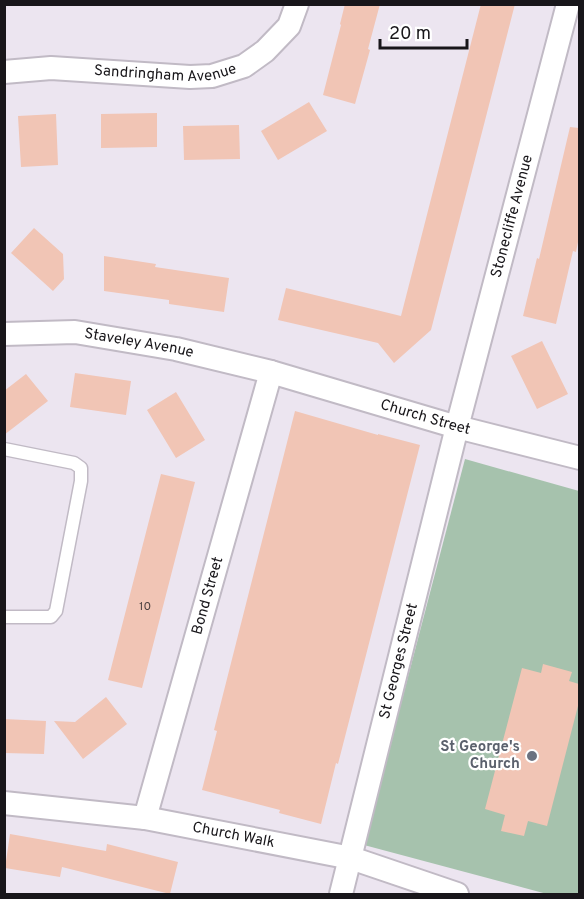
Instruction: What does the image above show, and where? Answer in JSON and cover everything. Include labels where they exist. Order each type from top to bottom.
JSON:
[{"type":"street","name":"Sandringham Avenue","points":[[4,72],[51,68],[190,77],[212,76],[244,66],[265,51],[289,26],[297,4]]},
{"type":"street","name":"Stonecliffe Avenue","points":[[457,427],[568,4]]},
{"type":"street","name":"Staveley Avenue","points":[[4,334],[75,332],[176,349],[272,372]]},
{"type":"street","name":"Church Street","points":[[272,372],[457,427],[579,459]]},
{"type":"street","name":"Bond Street","points":[[145,818],[272,372]]},
{"type":"street","name":"St Georges Street","points":[[341,894],[457,427]]},
{"type":"street","name":"Church Walk","points":[[4,803],[145,818],[351,858],[457,894]]},
{"type":"lane","points":[[4,449],[74,463],[81,468],[81,481],[56,611],[51,617],[4,617]]},
{"type":"green space","points":[[465,459],[579,491],[579,894],[547,894],[364,845]]},
{"type":"building","points":[[345,4],[380,4],[355,104],[323,95]]},
{"type":"building","points":[[481,4],[515,4],[431,330],[394,363],[378,343],[278,320],[286,288],[401,316]]},
{"type":"building","points":[[309,102],[327,131],[278,160],[261,131]]},
{"type":"building","points":[[157,113],[157,147],[101,148],[101,114]]},
{"type":"building","points":[[56,114],[58,165],[21,167],[18,116]]},
{"type":"building","points":[[239,125],[240,159],[184,160],[183,126]]},
{"type":"building","points":[[570,127],[579,128],[579,237],[576,252],[573,251],[556,324],[523,316]]},
{"type":"building","points":[[34,228],[63,254],[64,279],[53,291],[11,253]]},
{"type":"building","points":[[104,256],[156,264],[155,267],[229,278],[224,312],[169,304],[169,300],[104,291]]},
{"type":"building","points":[[542,341],[568,394],[537,409],[511,356]]},
{"type":"building","points":[[75,373],[131,381],[126,415],[70,407]]},
{"type":"building","points":[[26,374],[48,401],[4,435],[4,391]]},
{"type":"building","points":[[176,392],[205,440],[176,458],[147,410]]},
{"type":"building","points":[[295,411],[420,445],[321,824],[279,813],[280,810],[202,790],[217,731],[214,730]]},
{"type":"building","points":[[161,474],[195,482],[142,688],[108,680]]},
{"type":"building","name":"St George's Church","points":[[543,664],[572,672],[569,681],[579,684],[579,702],[547,826],[528,821],[524,836],[501,831],[505,815],[485,809],[522,668],[541,673]]},
{"type":"building","points":[[106,697],[127,724],[83,759],[54,721],[75,722]]},
{"type":"building","points":[[4,719],[46,721],[44,754],[4,753]]},
{"type":"building","points":[[10,834],[106,851],[107,844],[178,862],[170,894],[62,867],[60,877],[5,868]]},
{"type":"place","name":"St George's Church","points":[[532,756]]}]
